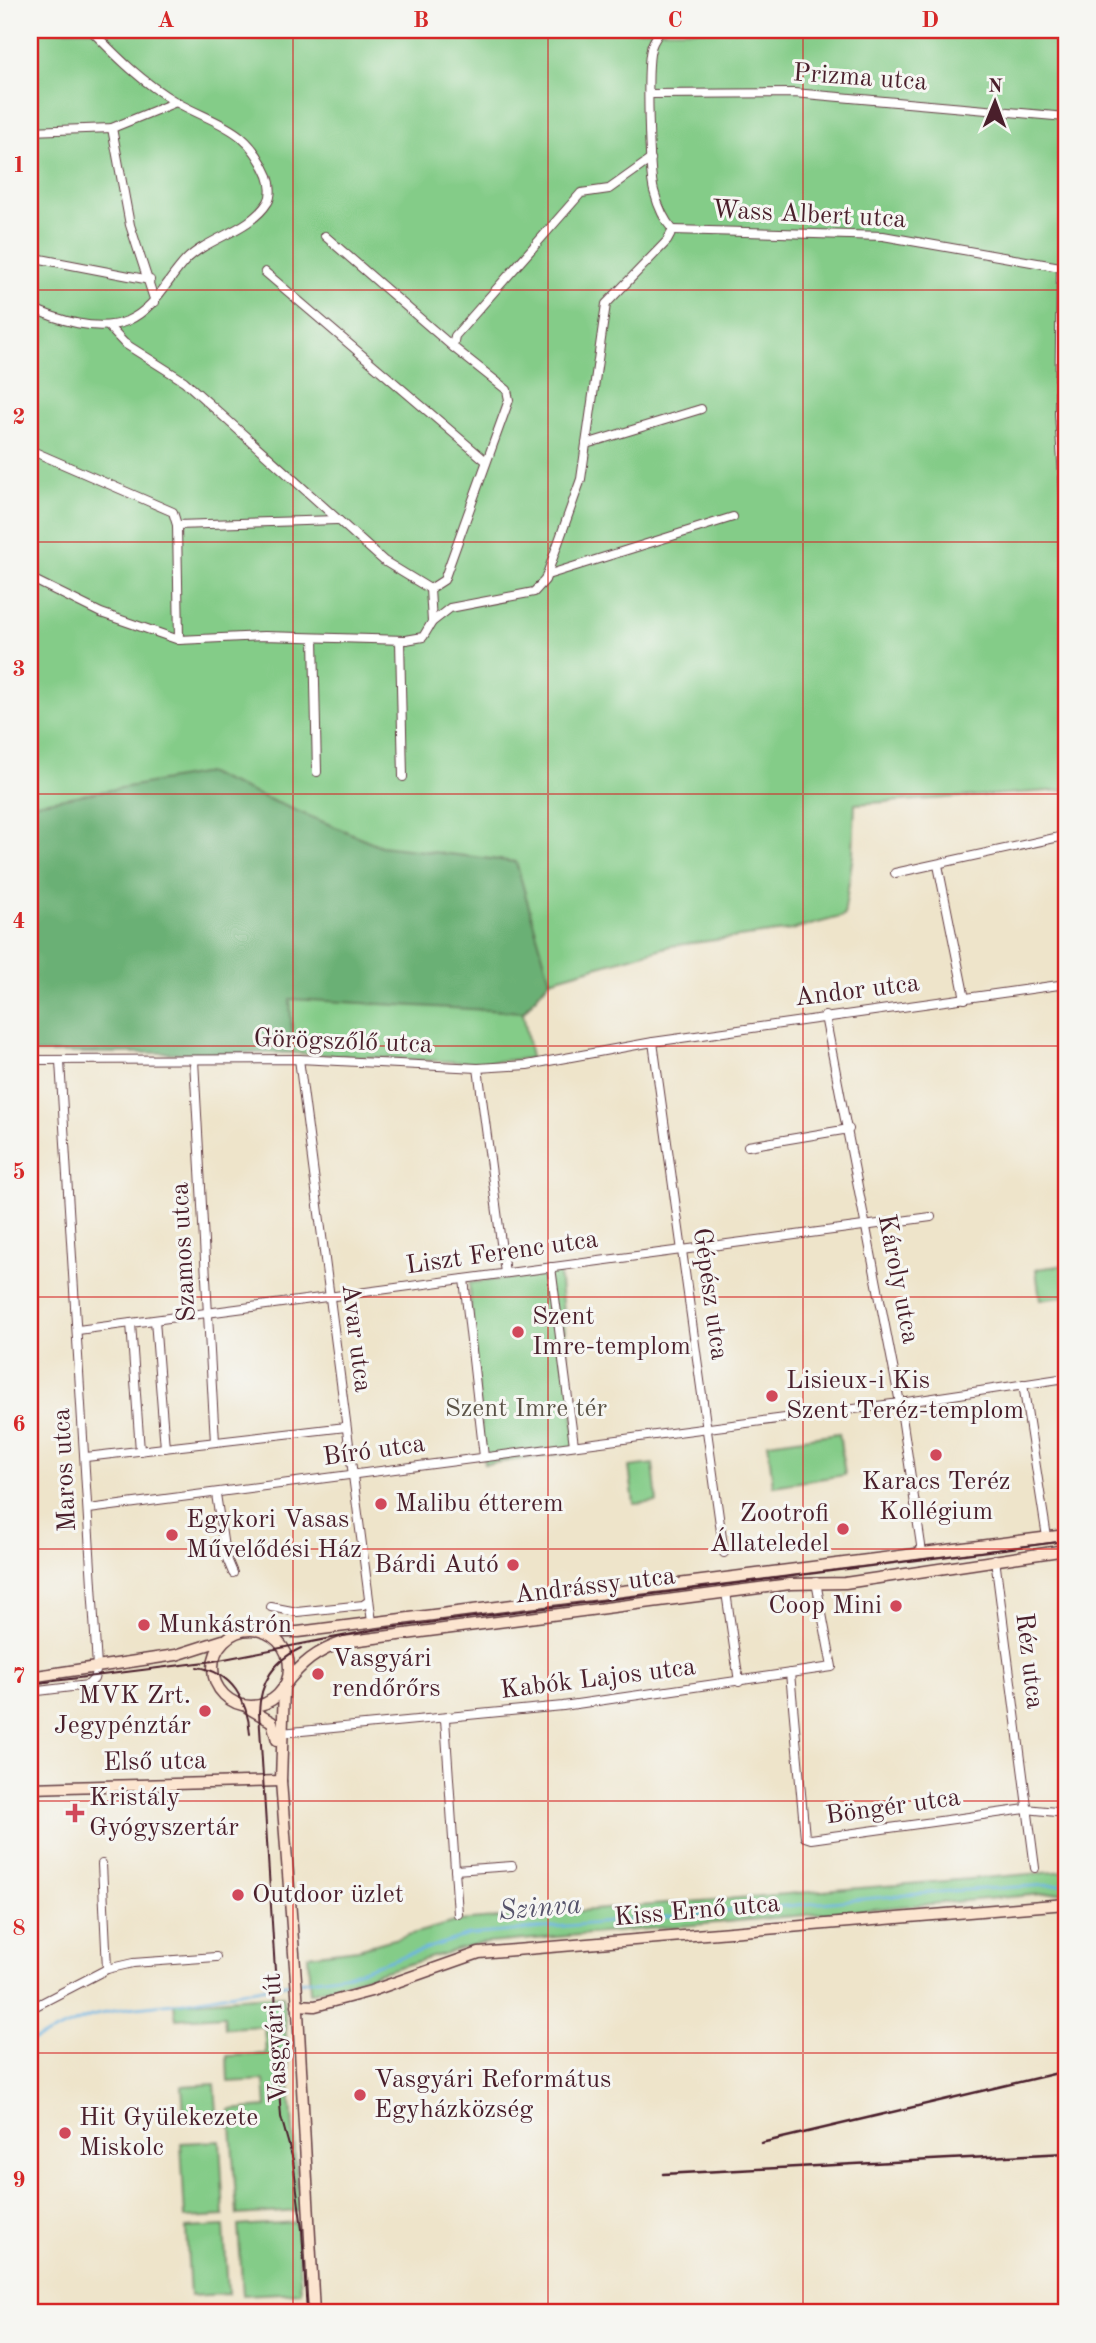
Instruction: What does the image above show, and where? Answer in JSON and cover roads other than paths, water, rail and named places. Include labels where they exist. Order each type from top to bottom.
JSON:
[{"type":"street","points":[[30,307],[59,320],[108,326],[128,321],[155,302],[186,260],[251,219],[269,201],[271,191],[268,176],[244,139],[232,128],[176,102],[124,65],[91,30]]},
{"type":"street","points":[[30,578],[101,613],[179,640],[264,636],[400,640],[423,637],[432,622],[450,608],[534,592],[547,575],[581,479],[606,304],[667,241],[673,230],[664,220],[653,189],[651,159],[650,50],[661,30]]},
{"type":"street","name":"Prizma utca","points":[[650,94],[794,93],[1066,117]]},
{"type":"street","points":[[30,131],[112,128],[176,102]]},
{"type":"street","points":[[112,128],[130,225],[155,302]]},
{"type":"street","points":[[453,347],[455,336],[581,193],[609,189],[651,159]]},
{"type":"street","name":"Wass Albert utca","points":[[673,230],[883,236],[1064,268]]},
{"type":"street","points":[[325,236],[507,390],[509,400],[444,580],[430,589]]},
{"type":"street","points":[[30,257],[150,280]]},
{"type":"street","points":[[1064,268],[1063,413],[1066,527]]},
{"type":"street","points":[[265,272],[486,461]]},
{"type":"street","points":[[108,326],[124,343],[184,381],[384,561],[430,589]]},
{"type":"street","points":[[586,444],[701,409]]},
{"type":"street","points":[[30,450],[173,512],[177,525],[179,640]]},
{"type":"street","points":[[547,575],[733,517]]},
{"type":"street","points":[[177,525],[337,520]]},
{"type":"street","points":[[430,589],[432,622]]},
{"type":"street","points":[[314,638],[317,772]]},
{"type":"street","points":[[400,640],[403,777]]},
{"type":"street","points":[[895,873],[1064,836]]},
{"type":"street","points":[[938,865],[965,999]]},
{"type":"street","name":"Andor utca","points":[[653,1042],[1066,984]]},
{"type":"street","name":"Károly utca","points":[[825,1016],[900,1403],[922,1552]]},
{"type":"street","name":"Görögszőlő utca","points":[[30,1060],[299,1059],[478,1068],[527,1065],[653,1042]]},
{"type":"street","name":"Gépész utca","points":[[653,1042],[724,1553]]},
{"type":"street","name":"Avar utca","points":[[299,1059],[371,1620]]},
{"type":"street","name":"Szamos utca","points":[[194,1060],[215,1442]]},
{"type":"street","name":"Maros utca","points":[[60,1061],[97,1667]]},
{"type":"street","points":[[478,1068],[505,1273]]},
{"type":"street","points":[[748,1146],[849,1129]]},
{"type":"street","name":"Liszt Ferenc utca","points":[[78,1331],[931,1217]]},
{"type":"street","points":[[551,1268],[574,1446]]},
{"type":"street","points":[[464,1279],[484,1457]]},
{"type":"street","points":[[155,1320],[165,1448]]},
{"type":"street","points":[[131,1323],[140,1451]]},
{"type":"street","name":"Bíró utca","points":[[89,1509],[900,1403],[1066,1378]]},
{"type":"street","points":[[1023,1384],[1047,1537]]},
{"type":"street","points":[[86,1457],[346,1427]]},
{"type":"street","points":[[216,1494],[225,1554],[233,1573]]},
{"type":"street","name":"Andrássy utca","points":[[264,1632],[298,1632],[371,1620],[789,1573],[922,1552],[1066,1535]]},
{"type":"street","name":"Andrássy utca","points":[[284,1686],[307,1659],[320,1649],[344,1642],[726,1592],[816,1582],[845,1583],[1066,1550]]},
{"type":"street","name":"Réz utca","points":[[995,1559],[1035,1868]]},
{"type":"street","name":"Kabók Lajos utca","points":[[281,1733],[445,1719],[739,1682],[832,1667],[816,1582]]},
{"type":"street","points":[[726,1592],[739,1682]]},
{"type":"street","points":[[271,1607],[298,1612],[363,1605],[369,1601]]},
{"type":"street","points":[[30,1677],[192,1652],[243,1631],[264,1632],[274,1638],[286,1656],[289,1671],[284,1686],[266,1703],[239,1704],[221,1692],[214,1676],[214,1661],[226,1639]]},
{"type":"street","points":[[30,1692],[88,1685],[94,1679],[97,1667]]},
{"type":"street","name":"Böngér utca","points":[[790,1674],[804,1837],[811,1839],[1026,1809]]},
{"type":"street","name":"Vasgyári út","points":[[284,1686],[281,1781],[295,1969],[314,2313]]},
{"type":"street","name":"Vasgyári út","points":[[239,1704],[261,1713],[272,1722],[281,1761]]},
{"type":"street","points":[[445,1719],[458,1913]]},
{"type":"street","name":"Első utca","points":[[30,1788],[281,1781]]},
{"type":"street","points":[[1026,1809],[1066,1812]]},
{"type":"street","points":[[102,1864],[107,1969]]},
{"type":"street","points":[[455,1870],[512,1866]]},
{"type":"street","name":"Kiss Ernő utca","points":[[297,2005],[315,2006],[371,1991],[479,1953],[1066,1903]]},
{"type":"street","points":[[30,2009],[107,1969],[133,1963],[216,1957]]},
{"type":"waterway","name":"Szinva","points":[[298,1982],[349,1974],[468,1935],[950,1891],[1066,1884]]},
{"type":"waterway","name":"Szinva","points":[[30,2042],[91,2016],[291,1983]]},
{"type":"tram line","points":[[30,1684],[214,1661],[373,1630],[1066,1541]]},
{"type":"tram line","points":[[301,1648],[283,1659],[270,1674],[262,1691],[259,1712],[281,2117],[293,2160],[302,2229],[307,2313]]},
{"type":"tram line","points":[[197,1667],[220,1675],[236,1690],[246,1710],[250,1734]]},
{"type":"railway","points":[[761,2143],[1066,2071]]},
{"type":"railway","points":[[663,2174],[1066,2153]]},
{"type":"place","name":"Szent Imre-templom","points":[[518,1332]]},
{"type":"place","name":"Lisieux-i Kis Szent Teréz-templom","points":[[772,1396]]},
{"type":"place","name":"Karacs Teréz Kollégium","points":[[936,1455]]},
{"type":"place","name":"Malibu étterem","points":[[381,1504]]},
{"type":"place","name":"Zootrofi Állateledel","points":[[843,1529]]},
{"type":"place","name":"Egykori Vasas Művelődési Ház","points":[[172,1535]]},
{"type":"place","name":"Bárdi Autó","points":[[513,1565]]},
{"type":"place","name":"Coop Mini","points":[[896,1606]]},
{"type":"place","name":"Munkástrón","points":[[144,1625]]},
{"type":"place","name":"Vasgyári rendőrőrs","points":[[318,1674]]},
{"type":"place","name":"MVK Zrt. Jegypénztár","points":[[205,1711]]},
{"type":"place","name":"Kristály Gyógyszertár","points":[[75,1813]]},
{"type":"place","name":"Outdoor üzlet","points":[[238,1895]]},
{"type":"place","name":"Vasgyári Református Egyházközség","points":[[360,2095]]},
{"type":"place","name":"Hit Gyülekezete Miskolc","points":[[65,2133]]},
{"type":"park label","name":"Szent Imre tér","points":[[526,1409]]}]
